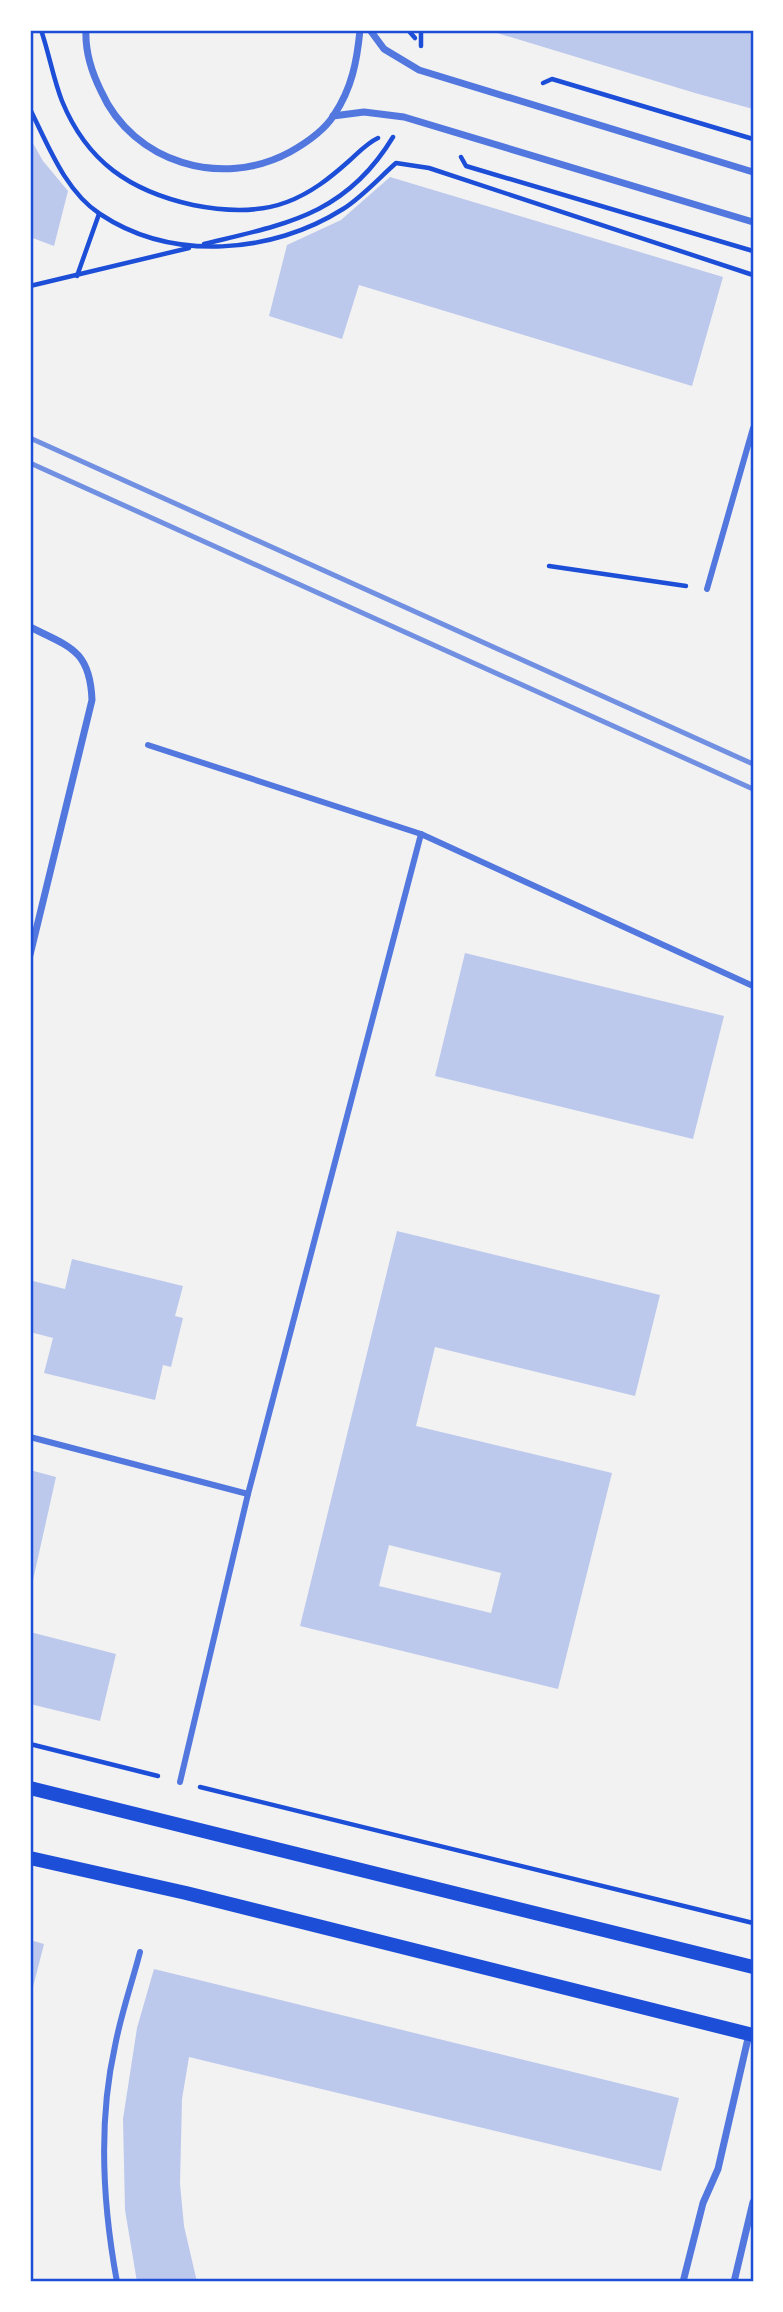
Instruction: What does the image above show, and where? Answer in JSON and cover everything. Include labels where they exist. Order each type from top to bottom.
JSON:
[{"type":"main road","points":[[30,1788],[753,1967]]},
{"type":"main road","points":[[30,1858],[186,1893],[751,2035]]},
{"type":"street","points":[[84,31],[92,72],[108,106],[132,135],[163,156],[199,168],[237,169],[274,161],[307,142],[333,116],[356,70],[360,30]]},
{"type":"street","points":[[370,30],[384,49],[419,70],[753,172]]},
{"type":"street","points":[[333,116],[364,112],[404,117],[753,222]]},
{"type":"street","points":[[707,589],[753,428]]},
{"type":"street","points":[[30,627],[79,654],[91,674],[92,700],[30,955]]},
{"type":"street","points":[[148,745],[421,834],[753,986]]},
{"type":"street","points":[[180,1782],[248,1494],[421,834]]},
{"type":"street","points":[[30,1437],[248,1494]]},
{"type":"street","points":[[117,2282],[107,2226],[105,2136],[114,2047],[140,1952]]},
{"type":"street","points":[[683,2282],[702,2203],[718,2169],[751,2035]]},
{"type":"street","points":[[734,2282],[753,2202]]},
{"type":"path","points":[[41,30],[62,99],[75,126],[99,159],[128,183],[164,199],[214,209],[247,210],[286,203],[321,185],[374,139],[405,134]]},
{"type":"path","points":[[408,30],[421,47],[431,53]]},
{"type":"path","points":[[533,88],[552,79],[753,139]]},
{"type":"path","points":[[30,109],[64,178],[99,214],[150,238],[191,247],[274,242],[344,209],[396,163],[429,167],[753,275]]},
{"type":"path","points":[[30,286],[295,222],[354,187],[380,158],[395,134]]},
{"type":"path","points":[[456,146],[466,166],[753,251]]},
{"type":"path","points":[[77,276],[99,214]]},
{"type":"path","points":[[549,566],[707,589]]},
{"type":"path","points":[[30,1744],[753,1923]]},
{"type":"building","points":[[487,30],[753,30],[753,109],[695,93]]},
{"type":"building","points":[[30,138],[43,161],[68,191],[54,246],[30,237]]},
{"type":"building","points":[[390,177],[723,277],[692,386],[359,285],[342,339],[269,316],[287,245],[341,220]]},
{"type":"building","points":[[465,953],[724,1016],[693,1139],[435,1076]]},
{"type":"building","points":[[397,1231],[660,1295],[635,1396],[435,1347],[416,1426],[612,1473],[558,1689],[300,1626]],"holes":[[[389,1545],[501,1573],[491,1613],[379,1586]]]},
{"type":"building","points":[[72,1259],[183,1286],[175,1316],[183,1318],[171,1367],[163,1365],[155,1400],[44,1373],[53,1338],[30,1332],[33,1281],[65,1289]]},
{"type":"building","points":[[30,1470],[56,1477],[31,1589],[30,1589]]},
{"type":"building","points":[[30,1632],[116,1654],[100,1721],[30,1704]]},
{"type":"building","points":[[30,1940],[44,1944],[31,1995],[30,1995]]},
{"type":"building","points":[[154,1969],[679,2098],[661,2171],[189,2057],[182,2099],[180,2184],[184,2226],[197,2282],[137,2282],[125,2210],[123,2119],[137,2028]]},
{"type":"railway","points":[[30,438],[753,764]]},
{"type":"railway","points":[[30,463],[753,789]]}]
